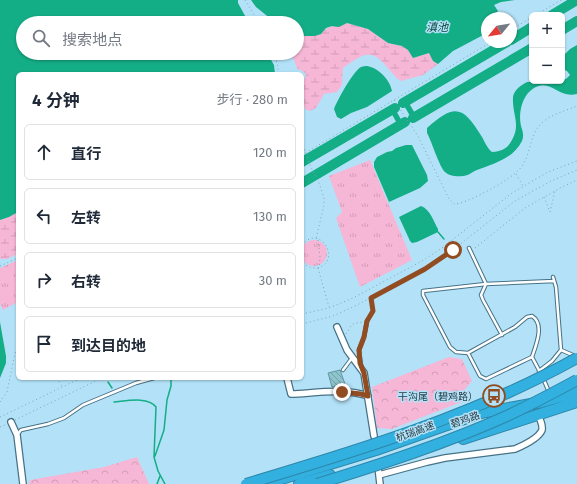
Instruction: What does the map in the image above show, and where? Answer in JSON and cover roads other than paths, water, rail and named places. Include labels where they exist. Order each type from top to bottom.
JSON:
[{"type":"highway","points":[[469,410],[577,353]]},
{"type":"highway","name":"杭瑞高速","points":[[246,484],[384,442],[469,410],[526,384],[577,357]]},
{"type":"highway","name":"杭瑞高速","points":[[317,484],[399,458],[476,428],[527,406],[577,380]]},
{"type":"highway","name":"碧鸡路","points":[[265,484],[376,450],[481,413],[553,399],[577,392]]},
{"type":"highway","name":"碧鸡路","points":[[299,484],[377,461],[448,444],[577,402]]},
{"type":"street","points":[[337,327],[347,350],[364,373],[374,436]]},
{"type":"street","points":[[287,380],[292,394],[342,392],[368,396]]},
{"type":"street","points":[[379,475],[445,458],[515,449],[523,446],[542,431],[542,426],[538,415]]},
{"type":"street","points":[[11,422],[17,435],[23,484]]},
{"type":"street","points":[[378,467],[380,484]]},
{"type":"lane","points":[[470,250],[486,284],[481,295],[502,335]]},
{"type":"lane","points":[[539,371],[552,361],[561,350],[556,286],[553,277]]},
{"type":"lane","points":[[554,281],[486,284],[423,291],[423,295],[450,347],[456,352],[468,353],[515,328],[527,317],[532,316],[538,322],[539,329],[532,357],[558,408]]},
{"type":"lane","points":[[364,373],[360,363],[359,350],[364,337],[367,321]]},
{"type":"lane","points":[[561,350],[577,357]]},
{"type":"lane","points":[[468,353],[480,376],[486,379],[532,357]]},
{"type":"lane","points":[[343,370],[352,358]]},
{"type":"lane","points":[[17,435],[22,430],[48,424],[64,418],[82,405],[147,380]]},
{"type":"water","points":[[0,0],[238,0],[238,3],[245,16],[16,16],[16,60],[271,60],[274,65],[275,72],[16,72],[16,213],[0,220]]},
{"type":"water","name":"滇池","points":[[251,0],[515,0],[501,2],[494,5],[497,12],[481,12],[481,36],[453,51],[438,64],[433,61],[429,53],[413,58],[408,50],[402,46],[388,43],[368,29],[347,23],[339,27],[332,26],[326,28],[321,34],[315,36],[304,36],[304,16],[267,16],[256,7]]},
{"type":"water","points":[[577,45],[577,94],[565,94],[545,85],[534,88],[526,95],[522,105],[520,121],[523,132],[522,141],[508,157],[467,175],[453,176],[445,172],[440,165],[427,133],[427,128],[445,114],[458,112],[464,114],[469,119],[482,137],[487,147],[492,152],[504,149],[508,146],[515,134],[516,119],[513,97],[516,90],[527,82],[529,82],[529,84],[565,84],[565,79],[570,75],[565,70],[565,54]]},
{"type":"water","points":[[367,66],[376,69],[383,75],[389,83],[392,91],[367,107],[351,113],[341,119],[337,117],[334,109],[346,86],[358,70]]},
{"type":"water","points":[[406,145],[412,145],[427,175],[428,181],[420,188],[389,202],[374,167],[374,162],[377,157]]},
{"type":"water","points":[[421,206],[427,210],[433,219],[438,232],[412,243],[399,217]]},
{"type":"water","points":[[0,322],[6,363],[0,378]]},
{"type":"waterway","points":[[557,12],[577,0]]},
{"type":"waterway","points":[[565,28],[577,21]]},
{"type":"waterway","points":[[517,36],[529,29]]},
{"type":"waterway","points":[[403,103],[497,48]]},
{"type":"waterway","points":[[413,118],[529,50]]},
{"type":"waterway","points":[[405,102],[414,117]]},
{"type":"waterway","points":[[304,161],[395,108]]},
{"type":"waterway","points":[[392,109],[401,125]]},
{"type":"waterway","points":[[304,182],[405,122]]},
{"type":"waterway","points":[[438,232],[444,239]]},
{"type":"waterway","points":[[155,456],[164,430],[171,380]]},
{"type":"waterway","points":[[108,382],[112,388]]},
{"type":"waterway","points":[[114,402],[142,400],[148,401],[156,407],[154,457],[158,471],[165,484]]},
{"type":"waterway","points":[[157,484],[160,476]]},
{"type":"place","name":"干沟尾（碧鸡路）","points":[[494,396]]}]
